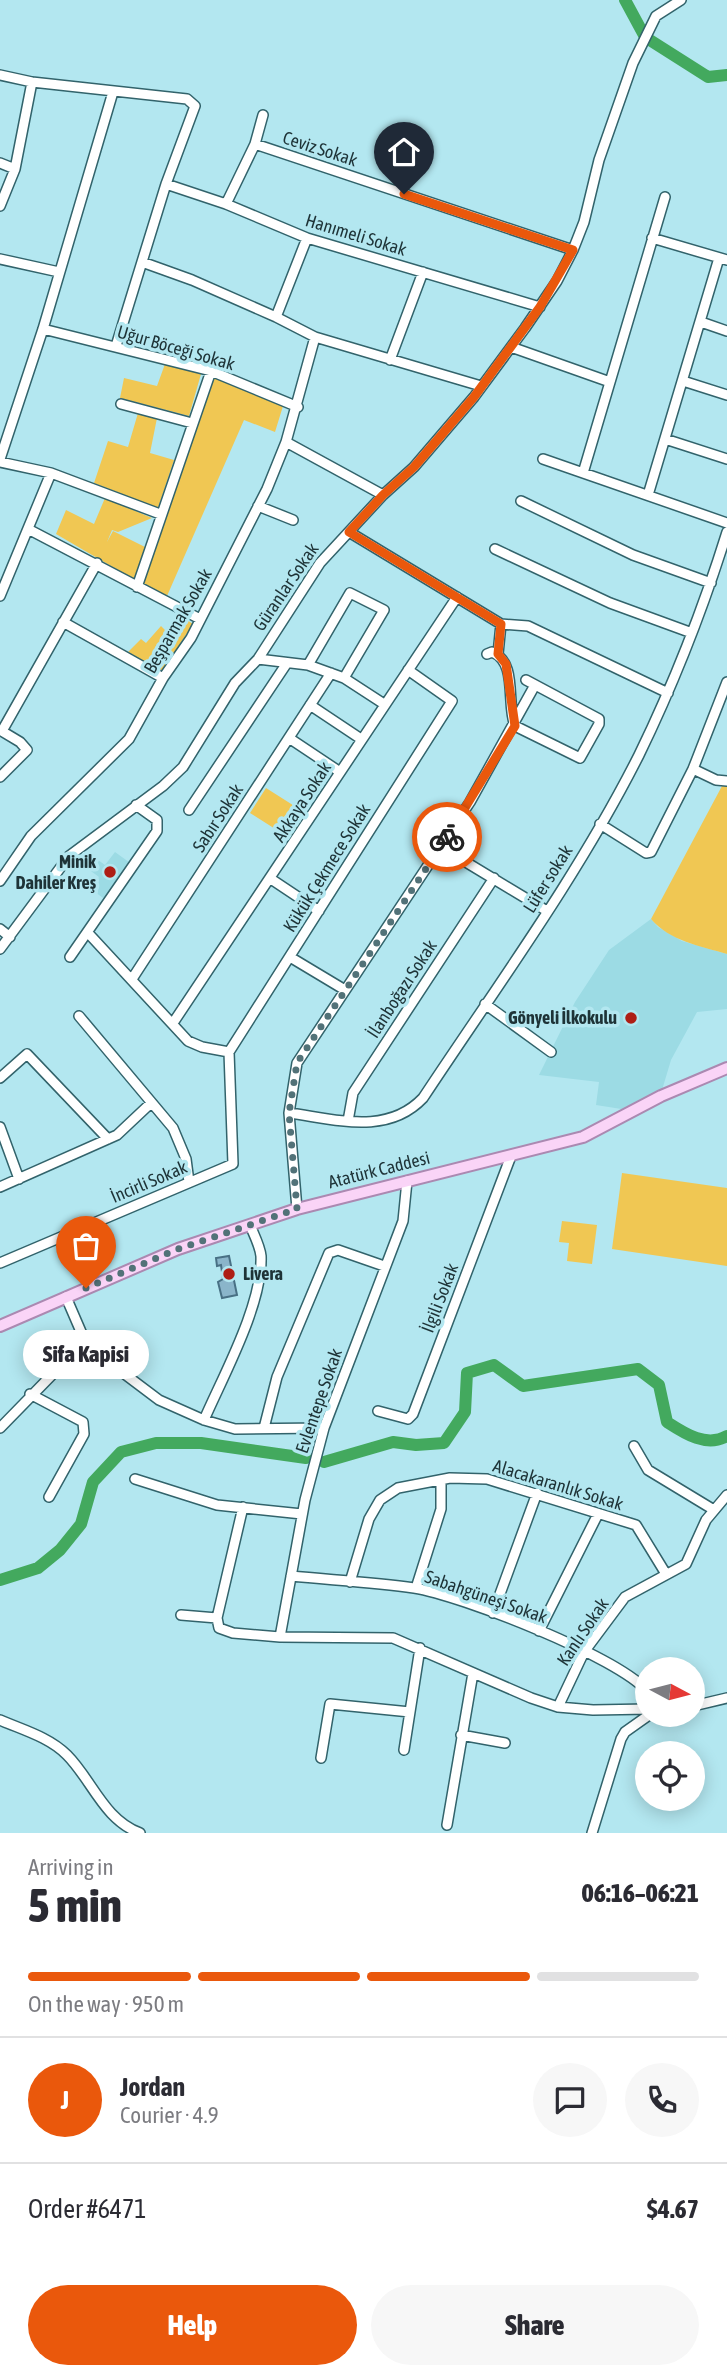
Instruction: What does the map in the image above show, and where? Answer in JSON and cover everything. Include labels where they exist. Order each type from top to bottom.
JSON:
[{"type":"main road","name":"Atatürk Caddesi","points":[[0,1326],[178,1249],[297,1209],[583,1137],[661,1096],[727,1068]]},
{"type":"street","name":"Güranlar Sokak","points":[[0,949],[69,856],[163,786],[183,767],[234,683],[258,659],[320,563],[383,495],[414,467],[481,386],[540,307],[573,250],[584,222],[600,160],[633,63],[656,16],[681,0]]},
{"type":"street","points":[[0,75],[32,82],[187,99],[195,106],[166,184],[116,346]]},
{"type":"street","points":[[0,206],[15,169],[32,82]]},
{"type":"street","points":[[113,92],[43,329],[0,461],[51,473],[160,514]]},
{"type":"street","points":[[226,204],[255,144],[263,115]]},
{"type":"street","name":"Ceviz Sokak","points":[[255,144],[573,250]]},
{"type":"street","points":[[0,163],[15,169]]},
{"type":"street","name":"Hanımeli Sokak","points":[[166,184],[226,204],[307,238],[540,307]]},
{"type":"street","points":[[583,473],[665,197]]},
{"type":"street","points":[[276,317],[307,238]]},
{"type":"street","points":[[648,495],[709,295],[723,259],[653,238]]},
{"type":"street","points":[[0,259],[59,272]]},
{"type":"street","points":[[142,262],[192,280],[315,337],[481,386]]},
{"type":"street","points":[[390,360],[423,272]]},
{"type":"street","points":[[701,323],[727,331]]},
{"type":"street","name":"Uğur Böceği Sokak","points":[[43,329],[211,371],[298,407]]},
{"type":"street","name":"Beşparmak Sokak","points":[[0,881],[32,836],[129,739],[163,678],[201,619],[258,506],[286,442],[298,407],[315,337]]},
{"type":"street","points":[[511,347],[610,382]]},
{"type":"street","points":[[137,587],[211,371]]},
{"type":"street","points":[[683,381],[727,395]]},
{"type":"street","points":[[121,404],[192,423]]},
{"type":"street","points":[[665,439],[727,460]]},
{"type":"street","points":[[286,442],[383,495]]},
{"type":"street","points":[[543,459],[727,523]]},
{"type":"street","points":[[0,596],[51,473]]},
{"type":"street","points":[[521,501],[633,555],[711,583]]},
{"type":"street","points":[[258,506],[293,520]]},
{"type":"street","points":[[28,529],[201,619]]},
{"type":"street","points":[[349,532],[501,624],[528,626],[668,693]]},
{"type":"street","name":"Lüfer sokak","points":[[289,1113],[378,1123],[414,1108],[547,911],[638,757],[692,633],[727,532]]},
{"type":"street","points":[[495,549],[610,603],[692,633]]},
{"type":"street","points":[[0,777],[27,750],[1,731],[97,563]]},
{"type":"street","points":[[308,665],[350,593],[384,610],[344,678]]},
{"type":"street","name":"Akkaya Sokak","points":[[173,1023],[457,597]]},
{"type":"street","points":[[63,622],[163,678]]},
{"type":"street","points":[[501,624],[492,654],[506,664],[515,726]]},
{"type":"street","points":[[258,659],[308,665],[331,673],[344,678],[384,704]]},
{"type":"street","points":[[189,810],[287,663]]},
{"type":"street","name":"Kükük Çekmece Sokak","points":[[229,1052],[452,701],[408,670]]},
{"type":"street","name":"Sabır Sokak","points":[[132,979],[331,673]]},
{"type":"street","points":[[297,1209],[289,1113],[297,1063],[470,802],[515,726],[531,682],[599,719],[599,724],[580,758],[515,726]]},
{"type":"street","points":[[600,824],[646,853],[651,852],[693,769],[727,682]]},
{"type":"street","points":[[310,705],[361,739]]},
{"type":"street","points":[[289,738],[340,772]]},
{"type":"street","points":[[693,769],[725,781]]},
{"type":"street","points":[[70,957],[89,934],[157,831],[157,820],[136,805]]},
{"type":"street","points":[[441,847],[547,911]]},
{"type":"street","name":"İlanboğazı Sokak","points":[[348,1121],[353,1093],[494,878]]},
{"type":"street","points":[[271,879],[319,911]]},
{"type":"street","points":[[0,929],[10,937]]},
{"type":"street","points":[[89,934],[188,1041],[202,1047],[229,1052]]},
{"type":"street","points":[[290,957],[345,990]]},
{"type":"street","points":[[485,1004],[551,1052]]},
{"type":"street","points":[[79,1016],[173,1128],[186,1159],[189,1182]]},
{"type":"street","name":"İncirli Sokak","points":[[0,1263],[233,1164],[229,1052]]},
{"type":"street","points":[[0,1077],[27,1054],[108,1139]]},
{"type":"street","points":[[0,1187],[117,1135],[151,1103]]},
{"type":"street","points":[[0,1127],[19,1179]]},
{"type":"street","name":"İlgili Sokak","points":[[378,1411],[408,1419],[413,1414],[510,1156]]},
{"type":"street","name":"Evlentepe Sokak","points":[[280,1637],[302,1514],[324,1428],[403,1221],[407,1181]]},
{"type":"street","points":[[204,1420],[249,1315],[260,1273],[261,1253],[250,1225]]},
{"type":"street","points":[[264,1428],[277,1377],[329,1254],[338,1250],[384,1266]]},
{"type":"street","points":[[66,1297],[85,1341],[94,1351],[159,1400],[204,1420],[235,1429],[324,1428]]},
{"type":"street","points":[[0,1428],[30,1394],[85,1341]]},
{"type":"street","points":[[30,1394],[83,1422],[84,1434],[66,1462],[49,1497]]},
{"type":"street","points":[[634,1447],[648,1470],[714,1510]]},
{"type":"street","points":[[135,1479],[203,1502],[302,1514]]},
{"type":"street","points":[[416,1588],[442,1508],[441,1479]]},
{"type":"street","name":"Alacakaranlık Sokak","points":[[350,1582],[369,1519],[380,1500],[398,1488],[441,1479],[487,1479],[636,1525],[666,1574]]},
{"type":"street","points":[[492,1613],[537,1493]]},
{"type":"street","name":"Kanlı Sokak","points":[[558,1707],[584,1652],[625,1597],[686,1564],[706,1520],[727,1495]]},
{"type":"street","points":[[243,1507],[217,1618],[219,1628],[233,1633],[280,1637],[393,1638],[558,1707],[635,1709]]},
{"type":"street","points":[[539,1631],[598,1514]]},
{"type":"street","name":"Sabahgüneşi Sokak","points":[[290,1576],[416,1588],[539,1631],[635,1680]]},
{"type":"street","points":[[181,1615],[217,1618]]},
{"type":"street","points":[[404,1750],[420,1648]]},
{"type":"street","points":[[447,1825],[473,1673]]},
{"type":"street","points":[[705,1704],[727,1698]]},
{"type":"street","points":[[321,1758],[330,1704],[410,1712]]},
{"type":"street","points":[[0,1720],[45,1739],[66,1754],[117,1819],[139,1833]]},
{"type":"street","points":[[592,1833],[621,1739],[635,1725]]},
{"type":"street","points":[[461,1735],[505,1743]]},
{"type":"shaded area","points":[[165,364],[201,374],[189,416],[120,398],[124,378],[157,386]]},
{"type":"shaded area","points":[[214,375],[283,406],[275,432],[244,420],[167,596],[143,583]]},
{"type":"shaded area","points":[[138,413],[157,418],[150,453],[174,460],[158,508],[94,483],[108,441],[128,447]]},
{"type":"shaded area","points":[[105,498],[152,518],[118,532],[112,530],[107,542],[113,531],[145,547],[135,580],[56,534],[66,510],[94,524]]},
{"type":"shaded area","points":[[187,620],[193,624],[162,671],[128,652],[141,639],[146,643],[161,626],[171,636]]},
{"type":"shaded area","points":[[722,786],[727,786],[727,954],[676,938],[651,919]]},
{"type":"shaded area","points":[[266,788],[307,814],[291,839],[250,813]]},
{"type":"shaded area","name":"Minik Dahiler Kreş","points":[[87,852],[105,865],[115,852],[133,865],[107,901],[91,889],[99,877],[80,863]]},
{"type":"shaded area","name":"Gönyeli İlkokulu","points":[[651,919],[658,927],[682,941],[727,954],[727,1009],[697,1012],[671,1060],[662,1090],[634,1111],[596,1105],[599,1082],[539,1075],[575,1002],[609,950]]},
{"type":"shaded area","points":[[622,1173],[727,1188],[727,1266],[612,1249]]},
{"type":"shaded area","points":[[562,1221],[597,1225],[592,1264],[567,1261],[569,1243],[559,1242]]},
{"type":"building","name":"Livera","points":[[229,1256],[237,1295],[222,1298],[218,1282],[223,1279],[221,1265],[217,1266],[216,1258]]},
{"type":"waterway","points":[[625,0],[645,37],[708,77],[727,75]]},
{"type":"waterway","points":[[324,1462],[393,1442],[416,1445],[444,1443],[465,1412],[467,1373],[494,1365],[523,1386],[638,1369],[659,1385],[667,1422],[703,1440],[727,1436]]},
{"type":"waterway","points":[[0,1580],[38,1568],[60,1550],[81,1524],[93,1482],[121,1452],[156,1443],[201,1443],[306,1458]]},
{"type":"way so far","points":[[86,1288],[178,1249],[297,1209],[289,1113],[297,1063],[447,837]]},
{"type":"place","name":"Minik Dahiler Kreş","points":[[110,872]]},
{"type":"place","name":"Gönyeli İlkokulu","points":[[631,1018]]},
{"type":"place","name":"Livera","points":[[229,1274]]},
{"type":"place","name":"Sifa Kapisi","points":[[86,1288]]},
{"type":"route","points":[[404,194],[573,250],[540,307],[474,397],[414,467],[383,495],[349,532],[501,624],[498,654],[506,664],[515,726],[447,837]]}]
